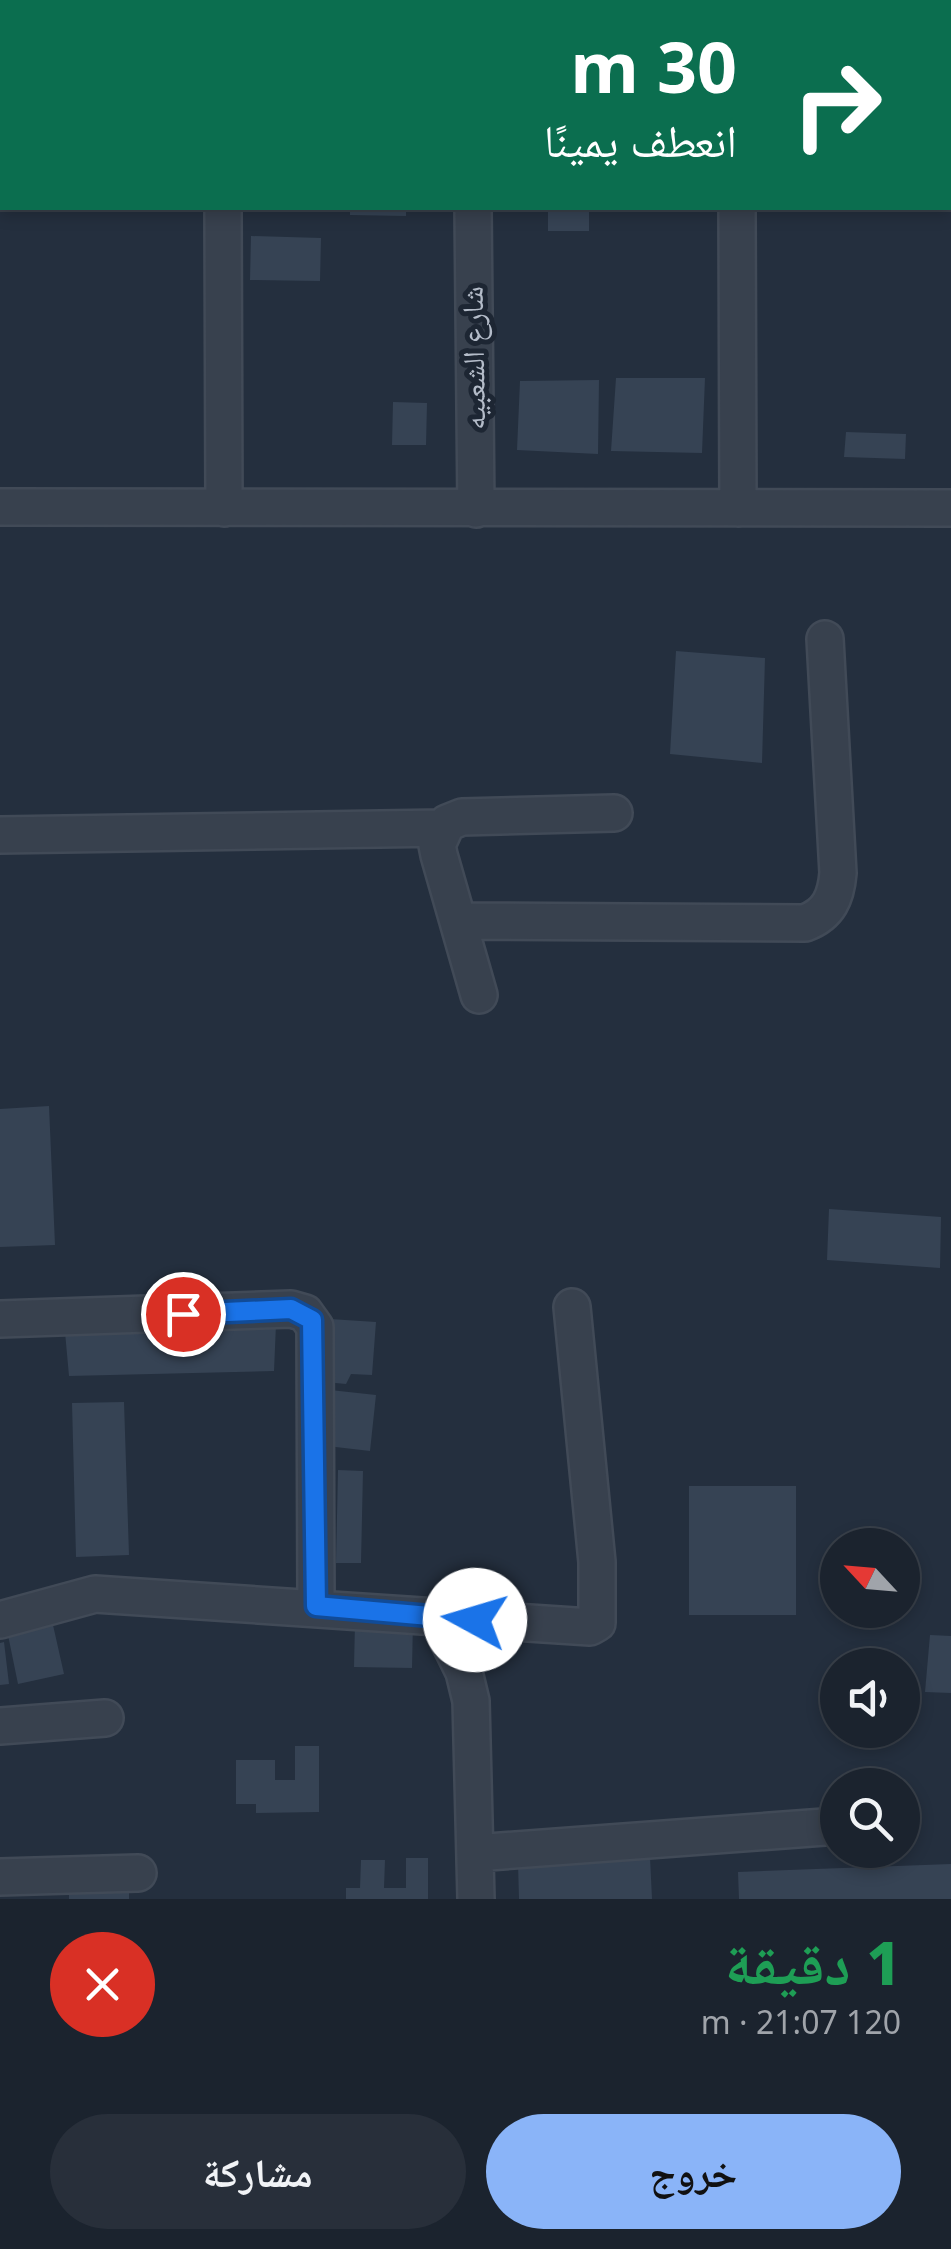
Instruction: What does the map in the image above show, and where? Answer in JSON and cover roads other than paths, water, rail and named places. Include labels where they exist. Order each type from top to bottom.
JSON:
[{"type":"street","points":[[224,210],[224,508]]},
{"type":"street","name":"شارع الشعبيه","points":[[473,210],[476,509]]},
{"type":"street","points":[[736,210],[738,508]]},
{"type":"street","points":[[0,507],[951,508]]},
{"type":"street","points":[[460,920],[805,923],[821,916],[834,896],[838,873],[825,639]]},
{"type":"street","points":[[0,835],[443,828],[462,817],[614,813]]},
{"type":"street","points":[[443,828],[439,856],[479,995]]},
{"type":"street","points":[[0,1620],[95,1594],[590,1627],[598,1623],[597,1562],[572,1307]]},
{"type":"street","points":[[0,1319],[291,1309],[305,1313],[315,1327],[316,1606]]},
{"type":"street","points":[[436,1617],[464,1672],[471,1700],[476,1899]]},
{"type":"street","points":[[0,1726],[105,1718]]},
{"type":"street","points":[[475,1853],[820,1827]]},
{"type":"street","points":[[0,1877],[138,1874]]}]
